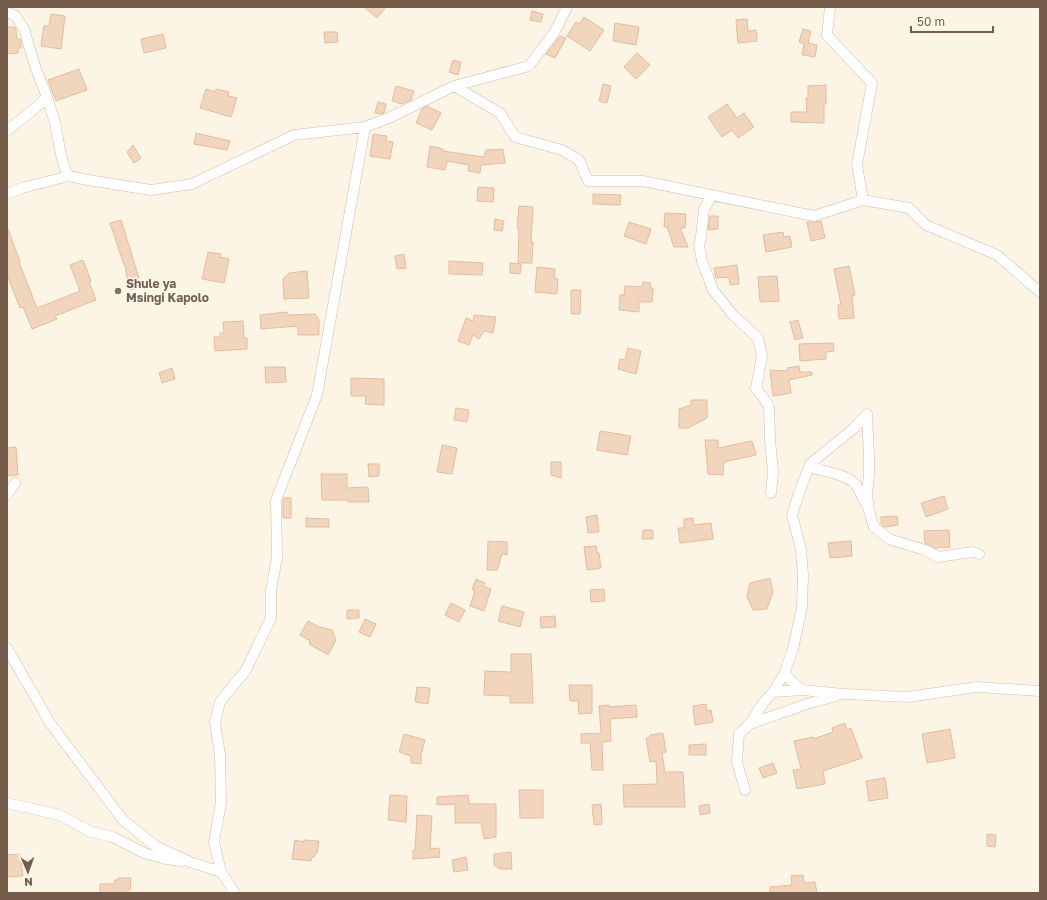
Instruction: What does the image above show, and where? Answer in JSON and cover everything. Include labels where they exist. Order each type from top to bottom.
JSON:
[{"type":"street","points":[[7,194],[22,188],[69,176],[152,190],[192,184],[294,135],[365,127],[388,118],[454,86],[529,66],[554,33],[567,7]]},
{"type":"street","points":[[830,7],[827,35],[872,83],[857,165],[863,200]]},
{"type":"street","points":[[7,12],[16,16],[25,31],[36,69],[55,123],[61,155],[69,176]]},
{"type":"street","points":[[454,86],[500,113],[515,137],[562,150],[579,160],[588,182],[643,181],[814,216],[863,200],[909,208],[926,225],[997,255],[1040,292]]},
{"type":"street","points":[[7,131],[47,97]]},
{"type":"street","points":[[235,893],[221,872],[214,842],[221,803],[220,755],[215,722],[220,702],[246,670],[271,618],[271,590],[277,558],[276,500],[317,396],[365,127]]},
{"type":"street","points":[[712,195],[704,209],[699,245],[702,261],[713,290],[733,315],[758,338],[762,356],[756,388],[769,406],[773,472],[771,493]]},
{"type":"street","points":[[745,790],[737,762],[738,734],[750,724],[784,674],[792,649],[800,614],[803,583],[801,549],[792,515],[810,464],[830,446],[854,428],[867,414],[869,456],[867,493],[869,511]]},
{"type":"street","points":[[809,466],[822,471],[841,475],[855,484],[869,511],[874,527],[889,539],[925,550],[938,558],[972,552],[979,554]]},
{"type":"street","points":[[7,496],[15,483]]},
{"type":"street","points":[[7,648],[50,723],[123,820],[154,845],[190,862],[221,872]]},
{"type":"street","points":[[784,674],[802,690]]},
{"type":"street","points":[[773,692],[802,690],[844,694],[908,697],[976,686],[1040,690]]},
{"type":"street","points":[[750,724],[806,704],[844,694]]},
{"type":"street","points":[[7,802],[60,815],[91,832],[113,837],[144,853],[166,859],[190,862]]},
{"type":"building","points":[[364,7],[386,7],[377,18]]},
{"type":"building","points":[[532,11],[543,14],[541,22],[530,20]]},
{"type":"building","points":[[51,14],[65,16],[61,49],[41,46],[44,26],[49,26]]},
{"type":"building","points":[[584,17],[604,30],[590,51],[567,36],[576,22],[579,24]]},
{"type":"building","points":[[747,19],[748,31],[756,30],[757,41],[738,43],[736,20]]},
{"type":"building","points":[[615,23],[639,27],[636,45],[613,41]]},
{"type":"building","points":[[7,27],[15,27],[16,29],[17,39],[20,39],[21,42],[21,48],[18,48],[18,53],[7,54]]},
{"type":"building","points":[[803,29],[811,31],[808,43],[817,45],[815,57],[802,55],[804,44],[799,42]]},
{"type":"building","points":[[324,32],[337,32],[338,42],[325,43]]},
{"type":"building","points":[[163,34],[166,48],[144,53],[141,39]]},
{"type":"building","points":[[560,36],[566,38],[555,58],[546,54]]},
{"type":"building","points":[[637,53],[650,65],[636,79],[624,67]]},
{"type":"building","points":[[453,60],[461,62],[458,75],[449,72]]},
{"type":"building","points":[[79,69],[87,90],[56,101],[48,80]]},
{"type":"building","points":[[603,84],[611,86],[607,103],[599,101]]},
{"type":"building","points":[[826,85],[824,123],[791,122],[791,112],[807,112],[806,98],[808,98],[808,86]]},
{"type":"building","points":[[396,86],[414,91],[411,100],[402,104],[392,101]]},
{"type":"building","points":[[206,89],[215,92],[216,89],[229,92],[228,96],[237,98],[231,117],[200,108]]},
{"type":"building","points":[[378,102],[386,104],[384,113],[375,113]]},
{"type":"building","points":[[727,104],[737,118],[744,113],[754,127],[738,138],[732,130],[722,137],[708,117]]},
{"type":"building","points":[[427,106],[441,113],[432,130],[416,123],[422,109]]},
{"type":"building","points":[[196,133],[230,141],[227,150],[194,144]]},
{"type":"building","points":[[373,134],[387,136],[386,141],[393,142],[390,159],[370,156]]},
{"type":"building","points":[[133,145],[141,158],[134,163],[127,152]]},
{"type":"building","points":[[430,146],[443,149],[443,151],[484,157],[486,150],[503,149],[505,163],[481,165],[480,173],[468,171],[469,165],[447,161],[445,170],[427,167]]},
{"type":"building","points":[[478,187],[494,188],[493,202],[477,201]]},
{"type":"building","points":[[593,194],[621,195],[620,205],[593,204]]},
{"type":"building","points":[[519,206],[533,207],[531,242],[533,242],[532,263],[518,263],[519,229],[517,228]]},
{"type":"building","points":[[665,213],[686,214],[685,228],[680,228],[688,247],[674,247],[667,227],[664,227]]},
{"type":"building","points":[[710,216],[718,216],[718,229],[708,230]]},
{"type":"building","points":[[495,219],[504,221],[502,231],[494,230]]},
{"type":"building","points":[[121,220],[138,275],[140,288],[129,290],[125,265],[110,223]]},
{"type":"building","points":[[821,221],[825,238],[811,241],[807,222]]},
{"type":"building","points":[[629,222],[651,229],[646,244],[624,236]]},
{"type":"building","points":[[7,229],[37,308],[80,291],[70,265],[83,260],[96,300],[55,316],[57,319],[32,329],[23,307],[20,308],[7,275]]},
{"type":"building","points":[[783,232],[784,237],[790,236],[792,247],[766,252],[763,235]]},
{"type":"building","points":[[208,252],[221,254],[220,257],[229,259],[224,283],[202,279]]},
{"type":"building","points":[[404,254],[406,268],[397,269],[395,256]]},
{"type":"building","points":[[449,261],[483,263],[482,275],[449,274]]},
{"type":"building","points":[[510,263],[521,264],[520,274],[510,273]]},
{"type":"building","points":[[737,265],[739,284],[730,285],[729,277],[716,278],[714,268]]},
{"type":"building","points":[[849,266],[855,295],[852,296],[854,318],[839,319],[838,305],[841,305],[834,269]]},
{"type":"building","points":[[537,267],[555,269],[554,278],[558,279],[557,294],[535,292]]},
{"type":"building","points":[[307,271],[309,298],[284,299],[283,279],[289,273]]},
{"type":"building","points":[[777,276],[779,301],[760,302],[758,277]]},
{"type":"building","points":[[643,282],[651,283],[650,288],[653,288],[652,302],[639,302],[639,312],[619,310],[620,295],[624,295],[625,286],[642,287]]},
{"type":"building","points":[[571,290],[581,290],[580,314],[571,314]]},
{"type":"building","points":[[287,312],[288,315],[315,314],[319,320],[319,335],[298,335],[298,326],[261,329],[260,315]]},
{"type":"building","points":[[474,315],[496,317],[493,333],[484,331],[479,339],[473,335],[469,345],[458,341],[466,318],[473,321]]},
{"type":"building","points":[[798,320],[803,338],[795,340],[790,322]]},
{"type":"building","points":[[243,321],[244,338],[247,338],[247,349],[215,351],[214,337],[220,337],[220,333],[224,333],[223,322]]},
{"type":"building","points":[[833,343],[834,351],[826,352],[826,359],[800,361],[799,344]]},
{"type":"building","points":[[628,348],[641,351],[636,374],[618,369],[620,359],[625,360]]},
{"type":"building","points":[[799,366],[800,372],[812,372],[812,375],[789,380],[791,393],[773,396],[770,370],[788,371],[787,368]]},
{"type":"building","points":[[265,367],[285,367],[286,382],[266,383]]},
{"type":"building","points":[[172,368],[175,379],[162,383],[159,373]]},
{"type":"building","points":[[351,378],[384,379],[384,405],[365,404],[366,396],[351,396]]},
{"type":"building","points":[[691,400],[707,400],[707,418],[688,428],[679,428],[679,409],[691,405]]},
{"type":"building","points":[[456,408],[469,410],[467,422],[454,420]]},
{"type":"building","points":[[600,431],[631,436],[627,455],[597,450]]},
{"type":"building","points":[[705,440],[718,440],[718,448],[752,441],[756,455],[724,462],[723,475],[708,474]]},
{"type":"building","points":[[442,445],[457,448],[452,474],[437,472]]},
{"type":"building","points":[[16,447],[18,475],[7,476],[7,448]]},
{"type":"building","points":[[551,462],[561,462],[561,478],[551,475]]},
{"type":"building","points":[[368,464],[379,464],[379,476],[369,477]]},
{"type":"building","points":[[321,474],[347,474],[347,488],[368,487],[369,502],[322,500]]},
{"type":"building","points":[[944,496],[948,509],[926,517],[921,503]]},
{"type":"building","points":[[284,498],[291,498],[291,518],[283,518]]},
{"type":"building","points":[[597,515],[599,532],[588,533],[586,517]]},
{"type":"building","points":[[897,516],[898,525],[884,527],[881,524],[881,517]]},
{"type":"building","points":[[306,518],[329,519],[329,527],[306,527]]},
{"type":"building","points":[[693,518],[694,525],[711,523],[713,539],[680,543],[678,528],[684,528],[684,519]]},
{"type":"building","points":[[643,530],[653,530],[653,539],[642,539]]},
{"type":"building","points":[[949,530],[950,547],[935,548],[925,543],[924,531]]},
{"type":"building","points":[[488,541],[507,542],[507,555],[502,554],[497,570],[487,570]]},
{"type":"building","points":[[851,541],[852,556],[830,558],[828,543]]},
{"type":"building","points":[[596,546],[597,553],[599,553],[601,568],[587,570],[584,547]]},
{"type":"building","points":[[770,578],[773,592],[767,609],[753,610],[747,597],[750,583]]},
{"type":"building","points":[[476,579],[485,583],[483,586],[491,589],[484,611],[470,606],[475,591],[472,590]]},
{"type":"building","points":[[604,589],[605,601],[591,602],[590,590]]},
{"type":"building","points":[[451,603],[465,610],[459,622],[445,615]]},
{"type":"building","points":[[502,606],[524,612],[520,627],[498,621]]},
{"type":"building","points":[[347,610],[359,610],[359,618],[347,619]]},
{"type":"building","points":[[555,616],[556,627],[541,628],[540,617]]},
{"type":"building","points":[[365,619],[376,624],[370,637],[359,632]]},
{"type":"building","points":[[308,621],[319,627],[332,630],[336,640],[328,655],[309,644],[310,641],[300,635]]},
{"type":"building","points":[[511,654],[531,654],[533,703],[510,703],[510,696],[484,695],[485,671],[511,672]]},
{"type":"building","points":[[569,685],[592,685],[592,713],[579,714],[578,701],[570,701]]},
{"type":"building","points":[[417,687],[430,688],[428,704],[415,702]]},
{"type":"building","points":[[706,704],[707,711],[711,710],[713,722],[695,725],[693,706]]},
{"type":"building","points":[[609,705],[609,707],[636,705],[637,717],[610,719],[611,741],[602,742],[603,770],[592,770],[590,743],[581,743],[581,734],[601,733],[599,706]]},
{"type":"building","points":[[845,723],[847,730],[851,728],[862,758],[823,771],[825,784],[797,789],[793,770],[801,769],[794,741],[813,737],[813,739],[833,732],[832,728]]},
{"type":"building","points":[[950,729],[955,758],[927,763],[922,734]]},
{"type":"building","points":[[663,733],[666,752],[662,753],[665,772],[683,772],[685,807],[624,807],[623,785],[657,784],[656,761],[650,762],[646,738],[650,738],[650,735]]},
{"type":"building","points":[[404,734],[425,740],[421,755],[421,764],[411,763],[411,756],[399,752]]},
{"type":"building","points":[[706,744],[706,755],[689,755],[689,745]]},
{"type":"building","points":[[773,763],[777,773],[763,778],[759,768]]},
{"type":"building","points":[[885,778],[888,798],[869,801],[866,781]]},
{"type":"building","points":[[519,790],[543,790],[543,818],[520,818]]},
{"type":"building","points":[[390,795],[407,796],[406,822],[388,820]]},
{"type":"building","points":[[468,795],[469,804],[496,804],[496,837],[484,839],[481,823],[455,823],[455,804],[437,805],[437,797]]},
{"type":"building","points":[[601,804],[602,824],[594,825],[592,805]]},
{"type":"building","points":[[709,804],[710,813],[700,815],[699,806]]},
{"type":"building","points":[[417,815],[432,816],[430,849],[439,848],[440,857],[413,859]]},
{"type":"building","points":[[987,834],[996,835],[995,847],[987,846]]},
{"type":"building","points":[[295,840],[303,842],[304,840],[319,841],[317,853],[314,857],[312,857],[311,861],[292,859]]},
{"type":"building","points":[[511,852],[512,869],[500,869],[494,865],[494,854]]},
{"type":"building","points":[[20,854],[23,876],[7,877],[7,855]]},
{"type":"building","points":[[466,857],[468,870],[454,872],[452,860]]},
{"type":"building","points":[[803,875],[804,883],[815,882],[817,893],[770,893],[770,887],[792,885],[791,876]]},
{"type":"building","points":[[118,878],[131,878],[130,890],[127,890],[127,893],[100,893],[100,884],[114,884],[115,880],[118,880]]},
{"type":"place","name":"Shule ya Msingi Kapolo","points":[[118,291]]}]
